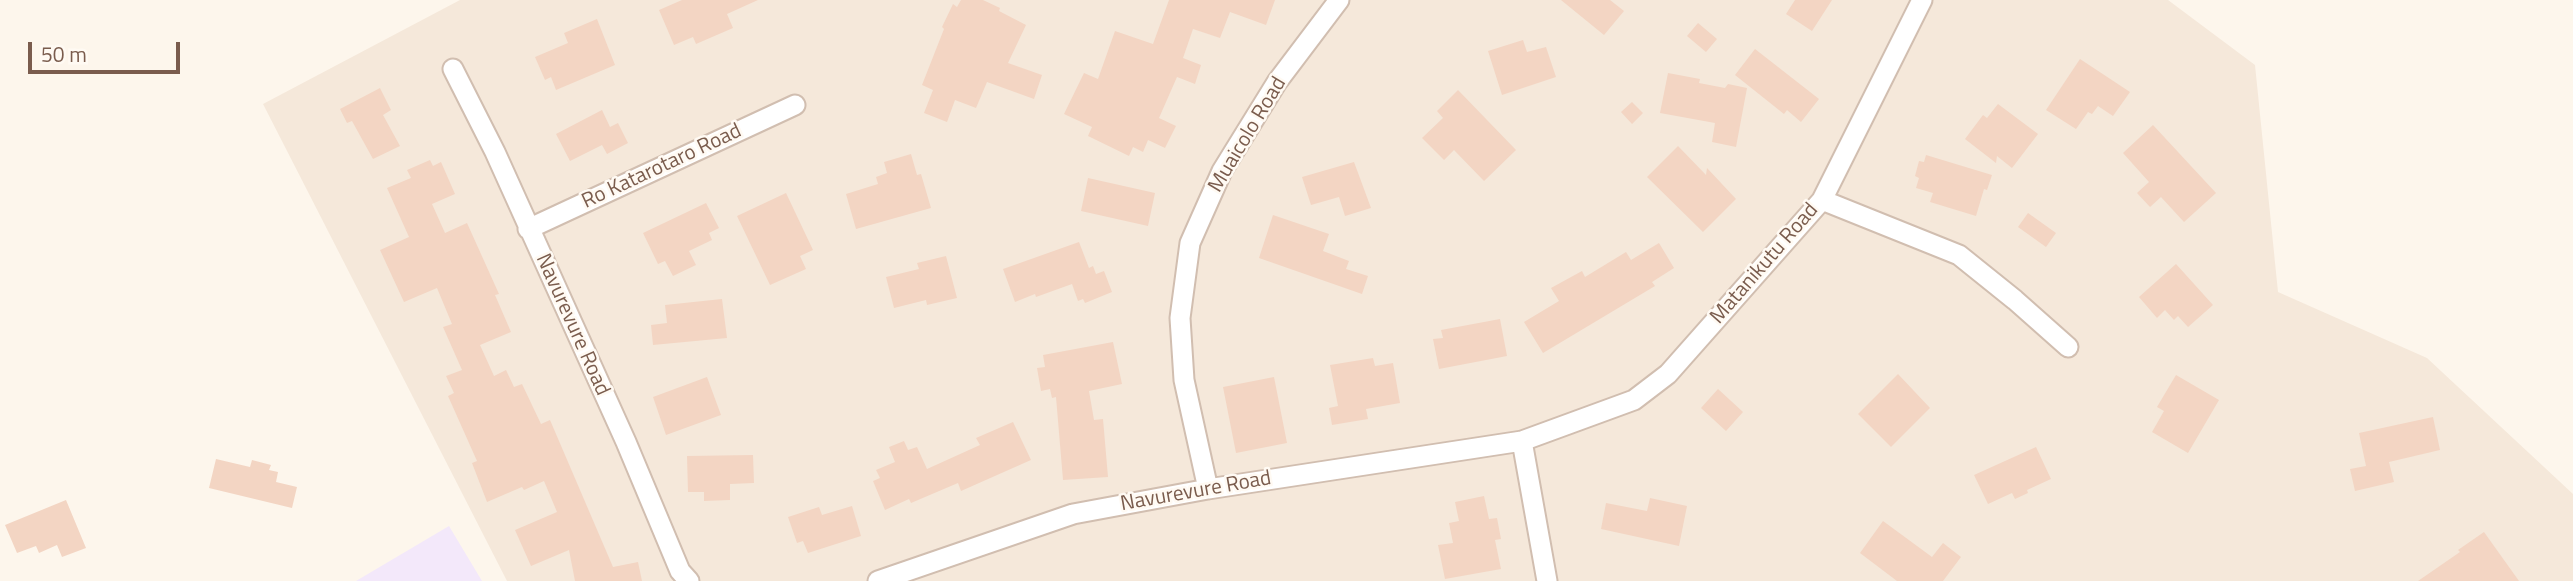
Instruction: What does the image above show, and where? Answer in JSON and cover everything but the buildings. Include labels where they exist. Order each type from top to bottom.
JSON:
[{"type":"street","name":"Muaicolo Road","points":[[1208,489],[1184,380],[1180,318],[1190,243],[1222,171],[1277,82],[1339,0]]},
{"type":"street","name":"Matanikutu Road","points":[[1522,440],[1634,400],[1668,374],[1822,200],[1922,0]]},
{"type":"street","name":"Navurevure Road","points":[[453,69],[495,152],[626,442],[680,571],[689,581]]},
{"type":"street","name":"Ro Katarotaro Road","points":[[528,229],[795,105]]},
{"type":"street","points":[[1822,200],[1959,255],[2068,347]]},
{"type":"street","name":"Navurevure Road","points":[[878,581],[1073,514],[1208,489],[1522,440]]},
{"type":"street","points":[[1522,440],[1547,581]]},
{"type":"shaded area","points":[[460,0],[2168,0],[2255,65],[2278,292],[2427,358],[2573,494],[2573,581],[507,581],[263,104]]},
{"type":"shaded area","points":[[449,526],[482,581],[356,581]]}]
